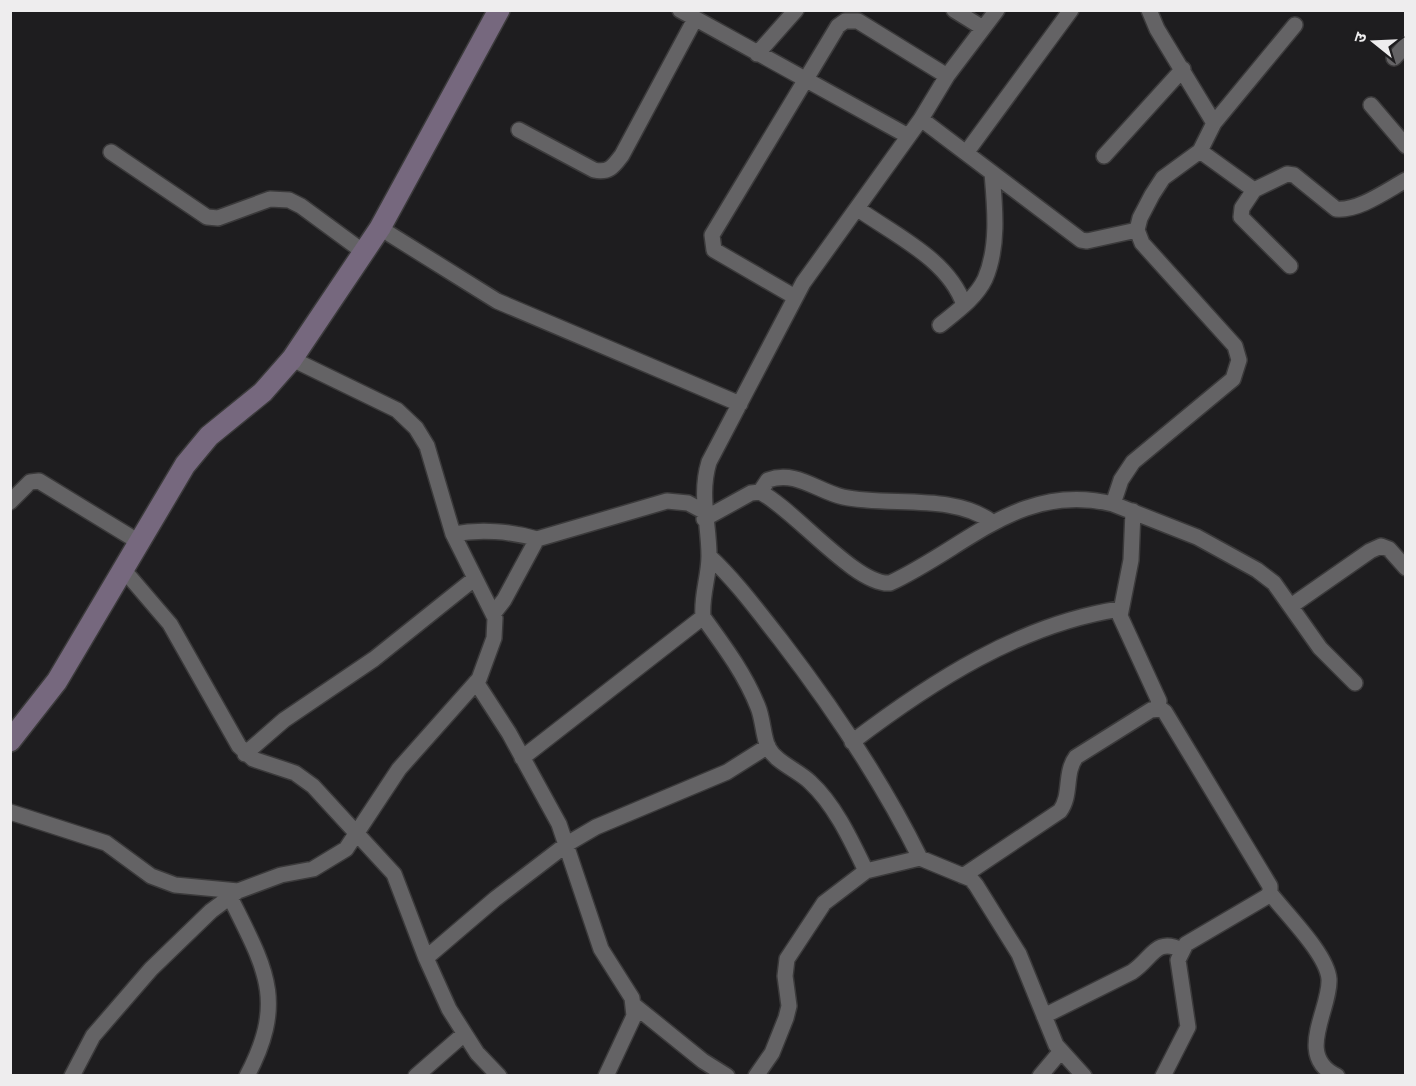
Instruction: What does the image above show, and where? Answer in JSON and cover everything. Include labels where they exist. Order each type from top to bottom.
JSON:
[{"type":"main road","points":[[10,741],[57,681],[174,483],[209,436],[263,392],[292,359],[365,253],[499,10]]},
{"type":"street","points":[[680,10],[803,81],[908,136]]},
{"type":"street","points":[[757,54],[796,10]]},
{"type":"street","points":[[954,10],[983,28]]},
{"type":"street","points":[[866,871],[827,801],[810,782],[777,758],[768,746],[765,726],[752,692],[738,666],[703,617],[709,556],[704,515],[704,483],[709,462],[803,283],[921,119],[947,76],[997,10]]},
{"type":"street","points":[[966,153],[1071,10]]},
{"type":"street","points":[[1149,10],[1157,29],[1214,123]]},
{"type":"street","points":[[519,130],[594,170],[604,172],[612,168],[622,155],[695,19]]},
{"type":"street","points":[[795,297],[714,250],[711,235],[838,26],[845,21],[858,21],[947,76]]},
{"type":"street","points":[[1113,504],[1121,480],[1133,462],[1233,379],[1239,360],[1235,346],[1142,243],[1137,230],[1140,218],[1163,178],[1200,151],[1214,123],[1295,25]]},
{"type":"street","points":[[1394,58],[1406,45]]},
{"type":"street","points":[[1104,156],[1183,69]]},
{"type":"street","points":[[1371,105],[1406,146]]},
{"type":"street","points":[[921,119],[1081,240],[1087,241],[1137,230]]},
{"type":"street","points":[[1200,151],[1254,190]]},
{"type":"street","points":[[111,152],[207,217],[218,219],[270,199],[289,200],[301,206],[365,253]]},
{"type":"street","points":[[940,325],[964,305],[984,279],[990,259],[995,211],[992,173]]},
{"type":"street","points":[[1290,266],[1241,217],[1242,208],[1254,190],[1287,174],[1294,175],[1336,209],[1343,209],[1370,200],[1406,180]]},
{"type":"street","points":[[858,209],[943,269],[959,290],[964,305]]},
{"type":"street","points":[[380,228],[497,301],[740,404]]},
{"type":"street","points":[[72,1076],[93,1036],[151,969],[211,911],[234,894],[281,875],[313,869],[346,849],[399,769],[476,682],[495,638],[493,614],[453,534],[427,446],[416,428],[397,410],[292,359]]},
{"type":"street","points":[[760,492],[768,480],[785,477],[803,481],[843,497],[961,508],[980,514],[992,522]]},
{"type":"street","points":[[10,502],[30,482],[39,481],[139,542]]},
{"type":"street","points":[[704,515],[751,493],[760,492],[854,567],[880,584],[897,580],[1001,516],[1063,498],[1090,498],[1113,504],[1197,537],[1257,570],[1274,583],[1320,648],[1355,683]]},
{"type":"street","points":[[453,534],[470,531],[537,539],[667,501],[688,503],[704,515]]},
{"type":"street","points":[[1133,512],[1131,560],[1120,616],[1159,701],[1157,709]]},
{"type":"street","points":[[493,614],[504,600],[537,539]]},
{"type":"street","points":[[1291,606],[1370,551],[1382,546],[1389,549],[1406,568]]},
{"type":"street","points":[[709,556],[733,579],[787,648],[852,742],[899,816],[920,858]]},
{"type":"street","points":[[123,569],[170,624],[231,736],[245,754],[305,778],[393,874],[449,1009],[477,1053],[499,1076]]},
{"type":"street","points":[[245,754],[284,720],[374,659],[474,579]]},
{"type":"street","points":[[852,742],[943,678],[988,655],[1053,623],[1082,615],[1120,609]]},
{"type":"street","points":[[522,758],[703,617]]},
{"type":"street","points":[[476,682],[559,824],[601,949],[635,1006],[703,1062],[726,1076]]},
{"type":"street","points":[[963,876],[1060,812],[1068,798],[1071,768],[1076,757],[1151,710],[1157,709],[1165,712],[1267,878],[1270,893],[1325,965],[1328,990],[1315,1035],[1321,1061],[1337,1076]]},
{"type":"street","points":[[426,958],[495,899],[567,844],[596,827],[727,772],[768,746]]},
{"type":"street","points":[[10,812],[106,843],[151,876],[175,885],[234,894]]},
{"type":"street","points":[[756,1076],[781,1036],[786,1018],[789,1006],[787,959],[824,903],[866,871],[920,858],[963,876],[976,885],[1019,954],[1061,1051],[1084,1076]]},
{"type":"street","points":[[1163,1076],[1188,1027],[1178,960],[1182,950],[1186,944],[1270,893]]},
{"type":"street","points":[[234,894],[268,988],[267,1029],[247,1076]]},
{"type":"street","points":[[1044,1016],[1132,972],[1143,965],[1158,947],[1170,944],[1182,950]]},
{"type":"street","points":[[606,1076],[634,1016],[635,1006]]},
{"type":"street","points":[[416,1076],[464,1034]]},
{"type":"street","points":[[1041,1076],[1061,1051]]},
{"type":"street","points":[[696,1076],[703,1062]]}]
